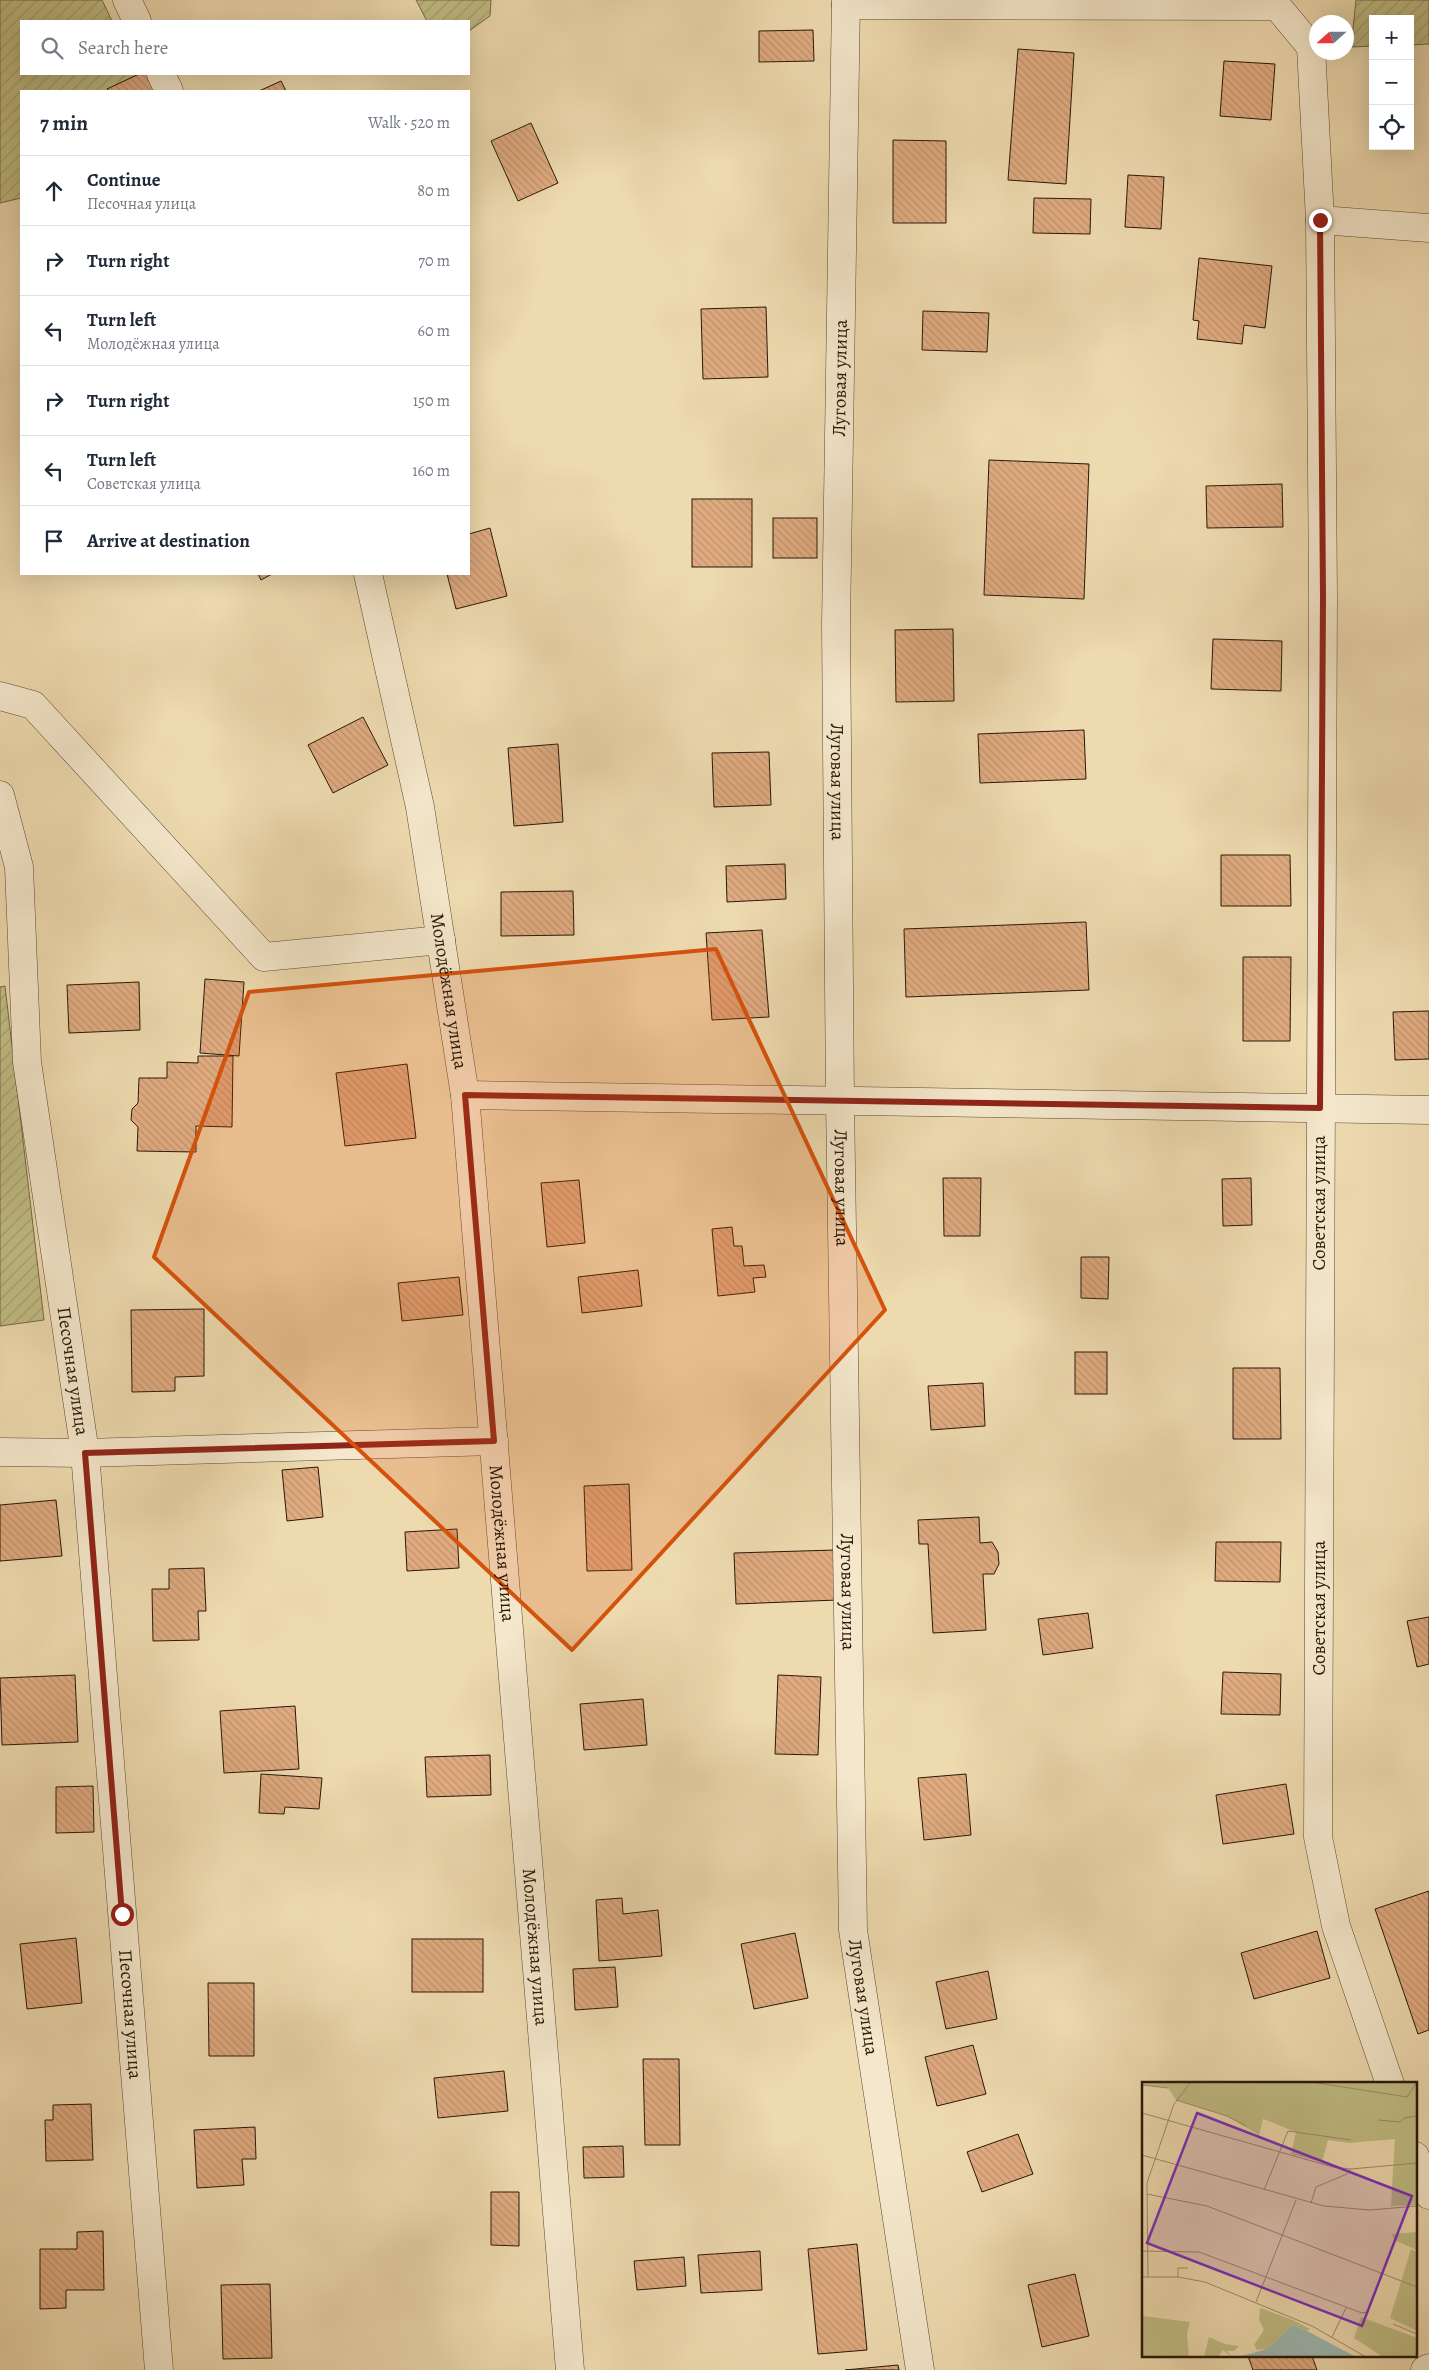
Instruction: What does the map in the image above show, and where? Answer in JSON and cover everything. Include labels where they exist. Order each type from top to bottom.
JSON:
[{"type":"street","points":[[127,0],[137,20]]},
{"type":"street","name":"Советская улица","points":[[846,3],[1277,6],[1311,47],[1320,220],[1323,607],[1318,1837],[1336,1926],[1389,2082]]},
{"type":"street","name":"Луговая улица","points":[[846,3],[836,625],[840,1101],[853,1930],[920,2370]]},
{"type":"street","points":[[161,75],[169,90]]},
{"type":"street","points":[[1320,220],[1429,228]]},
{"type":"street","name":"Молодёжная улица","points":[[368,575],[420,807],[465,1095],[570,2370]]},
{"type":"street","points":[[0,696],[33,705],[264,957],[442,940]]},
{"type":"street","name":"Песочная улица","points":[[0,795],[19,867],[27,1062],[85,1453],[159,2370]]},
{"type":"street","points":[[465,1095],[1429,1110]]},
{"type":"street","points":[[0,1452],[85,1453],[494,1441]]},
{"type":"street","points":[[1416,2159],[1429,2195]]},
{"type":"street","points":[[1425,2370],[1429,2368]]},
{"type":"highlighted area","points":[[716,949],[885,1310],[572,1650],[154,1257],[249,992]]},
{"type":"shaded area","points":[[0,0],[102,0],[112,20],[20,20],[20,75],[137,75],[145,90],[20,90],[20,198],[0,203]]},
{"type":"shaded area","points":[[416,0],[491,0],[490,16],[470,30],[470,20],[426,20]]},
{"type":"shaded area","points":[[1356,0],[1429,0],[1429,44],[1414,45],[1414,15],[1369,15],[1369,46],[1354,47]]},
{"type":"shaded area","points":[[5,986],[44,1320],[0,1326],[0,987]]},
{"type":"building","points":[[813,30],[814,61],[759,62],[759,31]]},
{"type":"building","points":[[1018,49],[1074,53],[1066,184],[1008,180]]},
{"type":"building","points":[[1224,61],[1275,64],[1271,120],[1220,116]]},
{"type":"building","points":[[137,75],[149,75],[156,90],[108,90]]},
{"type":"building","points":[[281,81],[286,90],[261,90]]},
{"type":"building","points":[[531,123],[558,183],[518,201],[491,141]]},
{"type":"building","points":[[893,140],[946,141],[946,223],[893,223]]},
{"type":"building","points":[[1128,175],[1164,177],[1161,229],[1125,227]]},
{"type":"building","points":[[1034,198],[1091,199],[1090,234],[1033,233]]},
{"type":"building","points":[[1199,258],[1272,266],[1265,328],[1244,325],[1242,344],[1197,339],[1199,321],[1193,320]]},
{"type":"building","points":[[766,307],[768,377],[703,379],[701,309]]},
{"type":"building","points":[[923,311],[989,313],[987,352],[922,350]]},
{"type":"building","points":[[989,460],[1089,464],[1084,599],[984,595]]},
{"type":"building","points":[[1282,484],[1283,527],[1207,528],[1206,486]]},
{"type":"building","points":[[692,499],[752,499],[752,567],[692,567]]},
{"type":"building","points":[[773,518],[817,518],[817,558],[773,558]]},
{"type":"building","points":[[490,528],[507,596],[456,609],[447,575],[470,575],[470,534]]},
{"type":"building","points":[[258,575],[270,575],[261,580]]},
{"type":"building","points":[[953,629],[954,701],[896,702],[895,630]]},
{"type":"building","points":[[1213,639],[1282,641],[1281,691],[1211,689]]},
{"type":"building","points":[[363,717],[388,765],[333,793],[308,745]]},
{"type":"building","points":[[1084,730],[1086,779],[980,783],[978,734]]},
{"type":"building","points":[[558,744],[563,822],[514,826],[508,748]]},
{"type":"building","points":[[769,752],[771,805],[714,807],[712,753]]},
{"type":"building","points":[[1221,855],[1290,855],[1291,906],[1221,906]]},
{"type":"building","points":[[785,864],[786,899],[727,902],[726,866]]},
{"type":"building","points":[[573,891],[574,935],[501,936],[501,892]]},
{"type":"building","points":[[1086,922],[1089,990],[906,997],[904,929]]},
{"type":"building","points":[[762,930],[769,1017],[712,1020],[706,933]]},
{"type":"building","points":[[1243,957],[1291,957],[1290,1041],[1243,1041]]},
{"type":"building","points":[[205,979],[244,982],[239,1056],[200,1053]]},
{"type":"building","points":[[139,982],[140,1030],[69,1033],[67,985]]},
{"type":"building","points":[[1429,1011],[1429,1059],[1395,1060],[1393,1012]]},
{"type":"building","points":[[198,1056],[233,1056],[232,1127],[196,1126],[196,1152],[137,1151],[138,1127],[131,1120],[132,1109],[138,1103],[139,1078],[167,1078],[167,1062],[198,1063]]},
{"type":"building","points":[[407,1064],[416,1138],[345,1146],[336,1073]]},
{"type":"building","points":[[943,1178],[981,1178],[980,1236],[944,1236]]},
{"type":"building","points":[[1251,1178],[1252,1225],[1223,1226],[1222,1179]]},
{"type":"building","points":[[579,1180],[585,1243],[547,1247],[541,1183]]},
{"type":"building","points":[[732,1227],[734,1246],[742,1246],[744,1266],[764,1265],[766,1277],[753,1278],[755,1292],[718,1296],[712,1229]]},
{"type":"building","points":[[1081,1257],[1109,1257],[1108,1299],[1081,1298]]},
{"type":"building","points":[[638,1270],[642,1306],[582,1313],[578,1277]]},
{"type":"building","points":[[459,1277],[463,1315],[402,1321],[398,1283]]},
{"type":"building","points":[[204,1309],[204,1376],[175,1377],[175,1391],[132,1392],[131,1310]]},
{"type":"building","points":[[1075,1352],[1107,1352],[1107,1394],[1075,1394]]},
{"type":"building","points":[[1233,1368],[1280,1368],[1281,1439],[1233,1439]]},
{"type":"building","points":[[983,1383],[985,1426],[931,1430],[928,1386]]},
{"type":"building","points":[[318,1467],[323,1517],[287,1521],[282,1470]]},
{"type":"building","points":[[629,1484],[632,1570],[587,1571],[584,1486]]},
{"type":"building","points":[[56,1500],[62,1556],[0,1561],[0,1505]]},
{"type":"building","points":[[979,1517],[980,1543],[992,1542],[998,1552],[999,1564],[994,1574],[983,1574],[986,1630],[933,1633],[928,1544],[919,1544],[918,1520]]},
{"type":"building","points":[[457,1529],[459,1568],[407,1571],[405,1532]]},
{"type":"building","points":[[1216,1542],[1281,1542],[1280,1582],[1215,1581]]},
{"type":"building","points":[[835,1550],[837,1600],[736,1604],[734,1553]]},
{"type":"building","points":[[204,1568],[206,1611],[198,1611],[199,1640],[153,1641],[152,1589],[169,1589],[169,1569]]},
{"type":"building","points":[[1088,1613],[1093,1648],[1043,1655],[1038,1619]]},
{"type":"building","points":[[1429,1617],[1429,1664],[1417,1667],[1407,1621]]},
{"type":"building","points":[[1223,1672],[1281,1674],[1280,1715],[1221,1714]]},
{"type":"building","points":[[75,1675],[78,1742],[2,1745],[0,1678]]},
{"type":"building","points":[[778,1675],[821,1677],[818,1755],[775,1754]]},
{"type":"building","points":[[643,1699],[647,1745],[584,1750],[580,1704]]},
{"type":"building","points":[[295,1706],[299,1769],[224,1773],[220,1711]]},
{"type":"building","points":[[490,1755],[491,1795],[427,1797],[425,1757]]},
{"type":"building","points":[[261,1774],[322,1778],[319,1809],[285,1807],[284,1814],[259,1813]]},
{"type":"building","points":[[966,1774],[971,1835],[924,1840],[918,1778]]},
{"type":"building","points":[[1286,1784],[1294,1834],[1223,1844],[1216,1795]]},
{"type":"building","points":[[93,1786],[94,1832],[56,1833],[56,1787]]},
{"type":"building","points":[[1429,1891],[1429,2030],[1418,2034],[1375,1909]]},
{"type":"building","points":[[622,1898],[623,1914],[658,1910],[662,1956],[599,1961],[596,1900]]},
{"type":"building","points":[[1317,1931],[1330,1978],[1254,1999],[1241,1953]]},
{"type":"building","points":[[795,1933],[808,1998],[754,2009],[741,1944]]},
{"type":"building","points":[[76,1938],[82,2003],[27,2009],[20,1944]]},
{"type":"building","points":[[412,1939],[483,1939],[483,1992],[412,1992]]},
{"type":"building","points":[[615,1967],[618,2007],[575,2010],[573,1969]]},
{"type":"building","points":[[988,1971],[997,2019],[946,2029],[936,1982]]},
{"type":"building","points":[[208,1983],[254,1983],[254,2056],[209,2056]]},
{"type":"building","points":[[973,2045],[986,2094],[937,2106],[925,2057]]},
{"type":"building","points":[[643,2059],[679,2059],[680,2145],[645,2145]]},
{"type":"building","points":[[504,2071],[508,2111],[438,2118],[434,2078]]},
{"type":"building","points":[[91,2104],[93,2160],[46,2161],[45,2120],[53,2120],[53,2105]]},
{"type":"building","points":[[255,2127],[256,2159],[242,2159],[244,2185],[197,2188],[194,2130]]},
{"type":"building","points":[[1018,2134],[1033,2174],[982,2192],[967,2152]]},
{"type":"building","points":[[623,2146],[624,2177],[584,2178],[583,2147]]},
{"type":"building","points":[[491,2192],[519,2192],[519,2246],[491,2245]]},
{"type":"building","points":[[103,2231],[104,2290],[66,2290],[66,2308],[40,2309],[40,2249],[77,2249],[77,2232]]},
{"type":"building","points":[[857,2244],[867,2350],[818,2354],[808,2249]]},
{"type":"building","points":[[760,2251],[762,2290],[701,2293],[698,2255]]},
{"type":"building","points":[[684,2257],[686,2286],[637,2290],[634,2261]]},
{"type":"building","points":[[1075,2274],[1089,2336],[1042,2347],[1028,2285]]},
{"type":"building","points":[[270,2284],[272,2358],[223,2359],[221,2285]]},
{"type":"building","points":[[1249,2358],[1313,2358],[1317,2370],[1253,2370]]},
{"type":"building","points":[[898,2365],[899,2370],[845,2370]]},
{"type":"route","points":[[122,1914],[85,1453],[494,1441],[465,1095],[1320,1108],[1323,597],[1320,220]]}]
